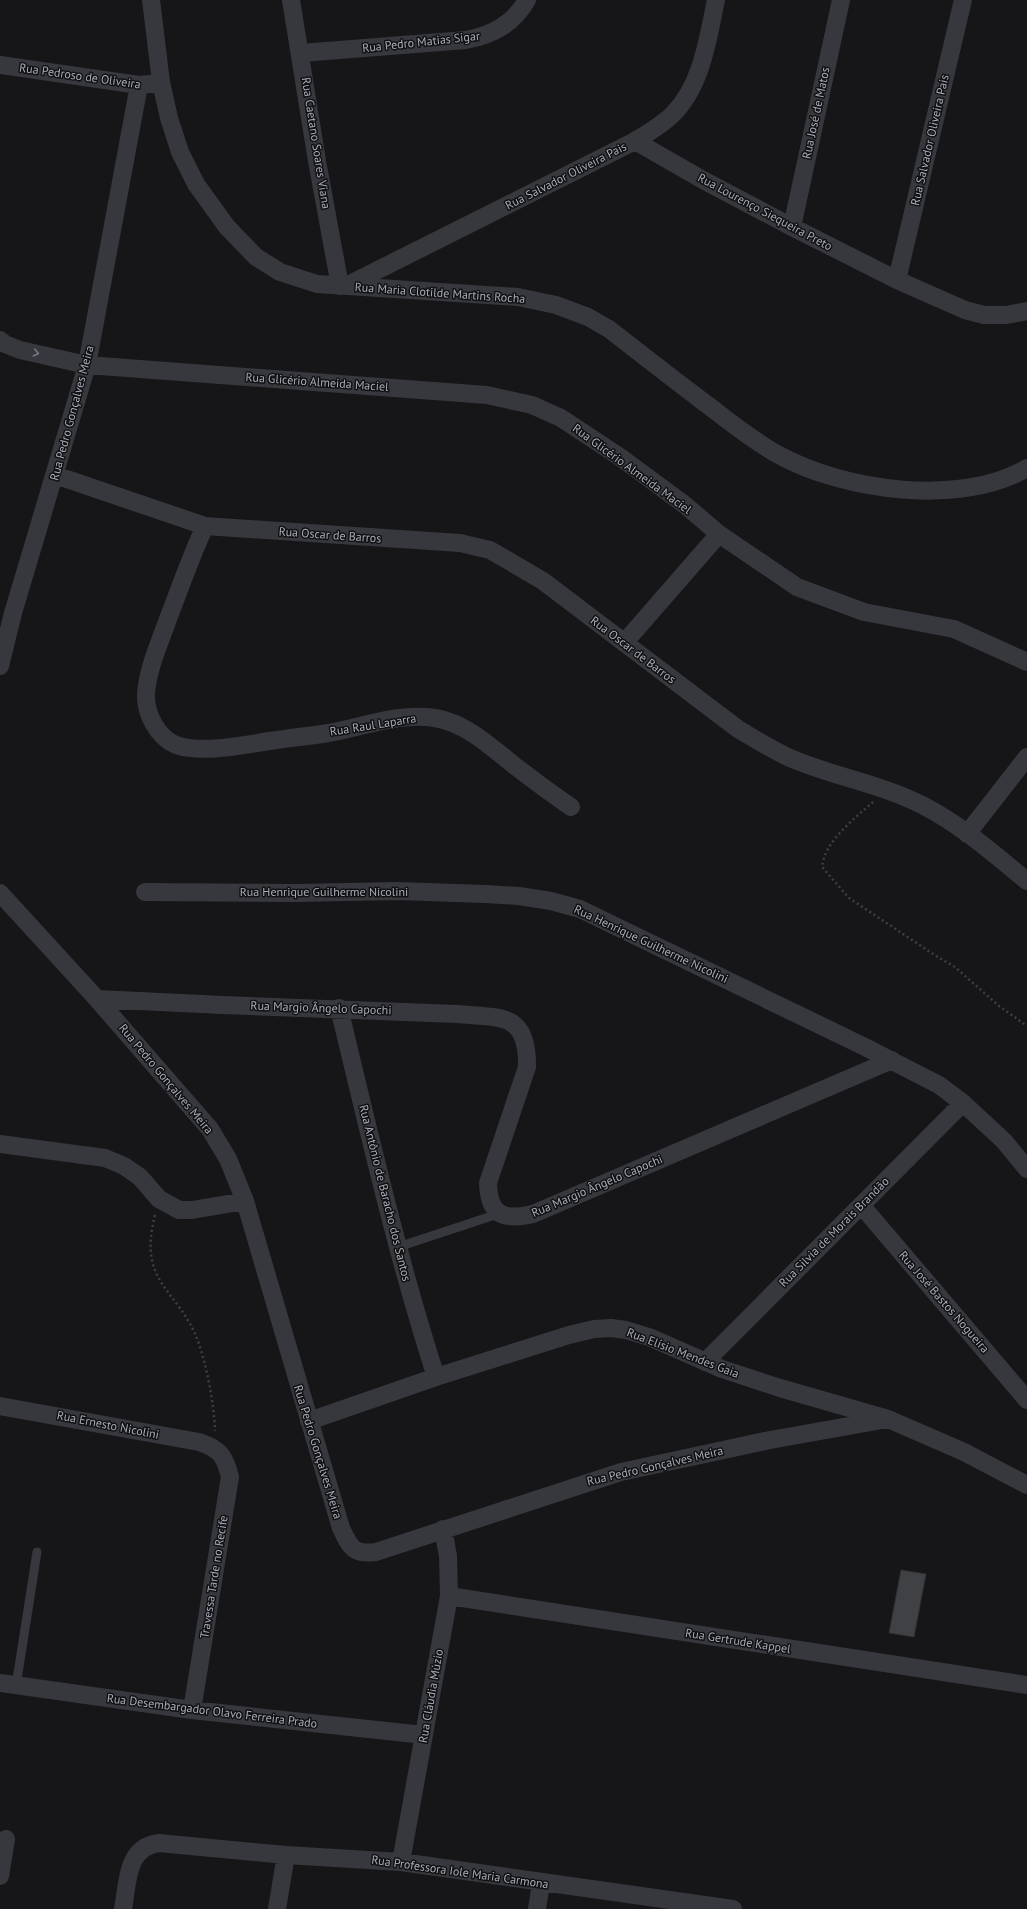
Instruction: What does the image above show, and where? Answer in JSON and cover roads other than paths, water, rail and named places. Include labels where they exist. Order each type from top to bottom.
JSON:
[{"type":"street","name":"Rua Maria Clotilde Martins Rocha","points":[[151,0],[161,82],[169,118],[180,152],[196,184],[227,227],[256,257],[280,272],[317,284],[435,290],[502,296],[556,305],[588,317],[609,329],[736,427],[778,455],[808,469],[841,479],[893,488],[931,492],[990,483],[1027,468]]},
{"type":"street","name":"Rua Caetano Soares Viana","points":[[291,0],[301,53],[317,161],[342,286]]},
{"type":"street","name":"Rua Pedro Matias Sigar","points":[[301,53],[466,40],[482,37],[497,31],[514,19],[527,0]]},
{"type":"street","name":"Rua Salvador Oliveira Pais","points":[[342,286],[635,141],[657,128],[673,114],[686,98],[699,68],[716,0]]},
{"type":"street","name":"Rua José de Matos","points":[[792,227],[841,0]]},
{"type":"street","name":"Rua Salvador Oliveira Pais","points":[[897,280],[963,0]]},
{"type":"street","name":"Rua Pedroso de Oliveira","points":[[0,65],[138,86],[161,82]]},
{"type":"street","name":"Rua Pedro Gonçalves Meira","points":[[0,666],[7,611],[55,475],[87,365],[138,86]]},
{"type":"street","name":"Rua Lourenço Siequeira Preto","points":[[635,141],[703,180],[792,227],[897,280],[965,310],[984,315],[1006,315],[1027,311]]},
{"type":"street","name":"Rua Glicério Almeida Maciel","points":[[0,340],[5,344],[20,350],[87,365],[487,395],[532,405],[561,418],[620,457],[685,505],[719,534],[797,587],[864,612],[954,629],[1027,662]]},
{"type":"street","name":"Rua Oscar de Barros","points":[[55,475],[205,526],[460,543],[490,550],[542,581],[738,728],[766,747],[792,759],[887,789],[925,806],[967,834],[1027,881]]},
{"type":"street","name":"Rua Raul Laparra","points":[[205,526],[191,557],[154,658],[146,693],[149,713],[156,727],[165,739],[177,745],[196,748],[229,747],[329,732],[409,717],[435,718],[455,724],[478,737],[546,790],[571,807]]},
{"type":"street","points":[[624,643],[719,534]]},
{"type":"street","points":[[967,834],[1027,757]]},
{"type":"street","name":"Rua Henrique Guilherme Nicolini","points":[[145,892],[297,893],[397,891],[519,896],[551,900],[580,909],[606,920],[892,1060],[939,1085],[964,1103],[1004,1141],[1027,1169]]},
{"type":"street","name":"Rua Pedro Gonçalves Meira","points":[[0,893],[97,999],[210,1129],[228,1159],[245,1201],[341,1528],[348,1543],[354,1550],[364,1553],[376,1552],[621,1472],[762,1442],[888,1419]]},
{"type":"street","name":"Rua Margio Ângelo Capochi","points":[[97,999],[223,1005],[339,1008],[492,1017],[510,1022],[519,1028],[525,1037],[528,1051],[528,1066],[488,1183],[488,1198],[498,1214],[510,1217],[533,1214],[892,1060]]},
{"type":"street","name":"Rua Antônio de Baracho dos Santos","points":[[339,1008],[375,1160],[412,1303],[436,1377]]},
{"type":"street","name":"Rua Silvia de Morais Brandão","points":[[705,1362],[964,1103]]},
{"type":"street","points":[[0,1144],[105,1158],[124,1166],[140,1177],[159,1199],[170,1207],[185,1210],[245,1201]]},
{"type":"street","name":"Rua José Bastos Nogueira","points":[[861,1205],[1027,1400]]},
{"type":"street","name":"Rua Elísio Mendes Gaia","points":[[309,1421],[436,1377],[569,1335],[594,1329],[611,1328],[626,1330],[649,1337],[705,1362],[780,1388],[888,1419],[964,1452],[1027,1485]]},
{"type":"street","name":"Rua Ernesto Nicolini","points":[[0,1406],[199,1442],[215,1448]]},
{"type":"street","name":"Travessa Tarde no Recife","points":[[192,1710],[230,1477],[227,1465],[215,1448]]},
{"type":"street","name":"Rua Cláudia Múzio","points":[[401,1862],[449,1596],[448,1556],[444,1529]]},
{"type":"street","name":"Rua Gertrude Kappel","points":[[449,1596],[1027,1685]]},
{"type":"street","name":"Rua Desembargador Olavo Ferreira Prado","points":[[8,1684],[192,1710],[424,1735]]},
{"type":"street","points":[[0,1876],[6,1839]]},
{"type":"street","name":"Rua Professora Iole Maria Carmona","points":[[123,1909],[132,1862],[141,1849],[148,1844],[159,1843],[286,1855],[401,1862],[733,1909]]},
{"type":"street","points":[[277,1909],[286,1855]]},
{"type":"street","points":[[538,1909],[542,1883]]},
{"type":"lane","points":[[398,1247],[498,1214]]},
{"type":"lane","points":[[8,1684],[37,1552]]}]
